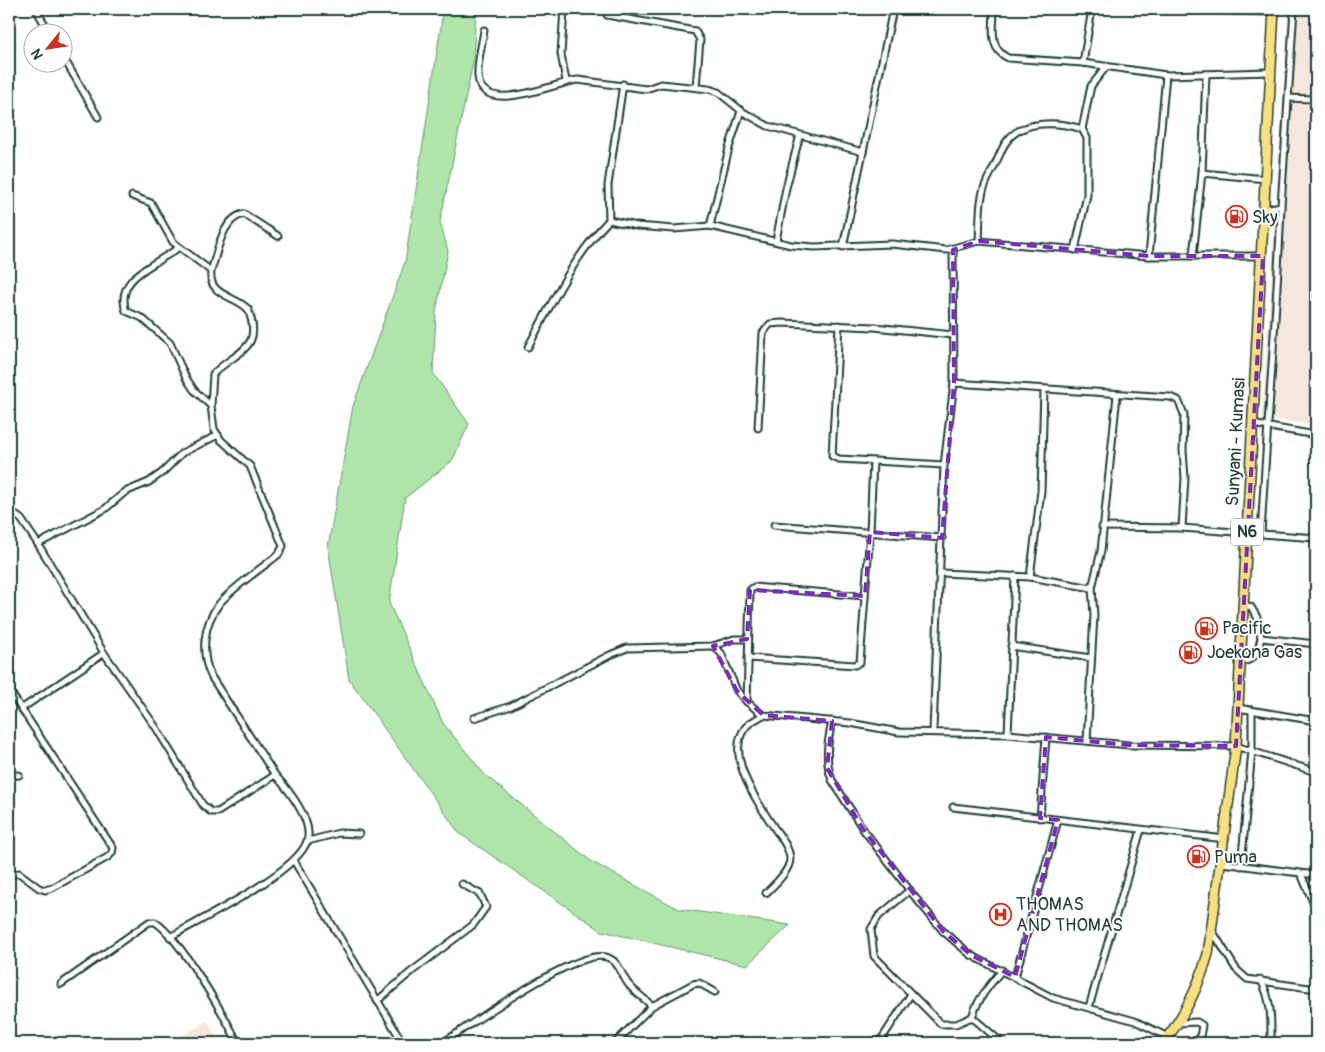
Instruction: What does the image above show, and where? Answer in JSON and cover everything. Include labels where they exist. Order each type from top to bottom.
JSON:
[{"type":"main road","name":"Sunyani - Kumasi","points":[[1166,1040],[1202,976],[1213,932],[1236,746],[1252,424],[1263,256],[1274,10]]},
{"type":"street","points":[[36,9],[44,22]]},
{"type":"street","points":[[564,9],[561,54],[566,81]]},
{"type":"street","points":[[843,247],[893,9]]},
{"type":"street","points":[[994,9],[994,45],[999,54],[1008,58],[1107,66],[1166,75],[1270,72]]},
{"type":"street","points":[[1083,64],[1092,9]]},
{"type":"street","points":[[1153,9],[1274,10]]},
{"type":"street","points":[[1261,534],[1266,426],[1277,298],[1294,9]]},
{"type":"street","points":[[607,15],[695,31],[700,40],[696,87]]},
{"type":"street","points":[[484,30],[478,78],[482,86],[492,95],[505,98],[518,96],[566,81],[624,84],[646,89],[661,84],[696,87],[718,92],[741,110],[768,126],[863,152]]},
{"type":"street","points":[[1075,250],[1086,195],[1087,138],[1082,129],[1091,86],[1107,66]]},
{"type":"street","points":[[72,72],[98,117]]},
{"type":"street","points":[[1193,256],[1202,173],[1206,74]]},
{"type":"street","points":[[1149,256],[1166,75]]},
{"type":"street","points":[[528,347],[578,260],[593,237],[609,220],[608,185],[624,84]]},
{"type":"street","points":[[1288,98],[1313,99]]},
{"type":"street","points":[[710,226],[729,148],[741,110]]},
{"type":"street","points":[[979,241],[981,198],[986,179],[994,168],[1006,141],[1017,132],[1032,125],[1070,126],[1082,129]]},
{"type":"street","points":[[776,241],[786,188],[800,135]]},
{"type":"street","points":[[1202,173],[1266,179]]},
{"type":"street","points":[[132,196],[151,203],[178,248],[211,270]]},
{"type":"street","points":[[1265,209],[1281,206]]},
{"type":"street","points":[[170,936],[268,880],[294,861],[308,841],[307,827],[293,796],[275,775],[206,666],[205,640],[217,608],[279,554],[283,546],[250,466],[214,429],[211,406],[213,374],[250,345],[253,335],[248,309],[216,291],[210,278],[211,270],[228,223],[235,216],[244,214],[278,236]]},
{"type":"street","points":[[609,220],[637,226],[674,229],[710,226],[792,245],[843,247],[892,244],[953,250],[968,243],[979,241],[1149,256],[1263,256]]},
{"type":"street","points":[[178,248],[130,280],[124,290],[122,301],[126,312],[142,318],[170,343],[179,367],[190,384],[211,406]]},
{"type":"street","points":[[933,732],[944,465],[954,383],[953,250]]},
{"type":"street","points":[[758,428],[763,332],[770,324],[839,325],[954,335]]},
{"type":"street","points":[[839,325],[831,454],[839,459],[944,465]]},
{"type":"street","points":[[954,383],[1170,397],[1178,400],[1182,406],[1185,478],[1182,528]]},
{"type":"street","points":[[1030,577],[1041,491],[1044,389]]},
{"type":"street","points":[[1087,741],[1094,615],[1092,588],[1101,550],[1117,395]]},
{"type":"street","points":[[1252,424],[1316,435]]},
{"type":"street","points":[[38,544],[105,508],[125,492],[149,482],[163,472],[182,453],[218,435]]},
{"type":"street","points":[[748,658],[815,664],[855,665],[860,662],[870,532],[873,461]]},
{"type":"street","points":[[9,510],[22,519],[104,653],[155,726],[203,805],[211,812],[218,812],[275,775]]},
{"type":"street","points":[[774,525],[942,538]]},
{"type":"street","points":[[1102,526],[1182,528],[1316,538]]},
{"type":"street","points":[[941,573],[1030,577],[1092,588]]},
{"type":"street","points":[[1008,734],[1015,576]]},
{"type":"street","points":[[747,702],[747,639],[750,590],[754,587],[865,596]]},
{"type":"street","points":[[1240,662],[1249,660],[1257,654],[1261,638],[1256,617],[1251,607],[1243,604]]},
{"type":"street","points":[[1261,638],[1316,644]]},
{"type":"street","points":[[474,718],[511,706],[610,655],[628,648],[713,646],[734,639],[747,639]]},
{"type":"street","points":[[713,646],[721,653],[737,690],[747,702],[763,714],[832,721],[899,732],[1008,734],[1149,746],[1236,746],[1316,772]]},
{"type":"street","points":[[1011,646],[1092,658]]},
{"type":"street","points":[[20,709],[104,653]]},
{"type":"street","points":[[9,690],[113,848],[112,853],[108,856],[52,888],[39,888],[19,873],[9,876]]},
{"type":"street","points":[[1238,708],[1316,721]]},
{"type":"street","points":[[1241,866],[1252,751],[1252,710]]},
{"type":"street","points":[[763,714],[743,730],[739,744],[740,761],[746,780],[757,802],[786,845],[790,858],[789,864],[779,880],[766,893]]},
{"type":"street","points":[[832,721],[826,754],[827,768],[832,780],[864,829],[943,931],[970,955],[1053,998],[1135,1021],[1166,1040]]},
{"type":"street","points":[[1040,818],[1046,738]]},
{"type":"street","points":[[9,776],[19,776]]},
{"type":"street","points":[[953,807],[1225,839]]},
{"type":"street","points":[[1015,977],[1058,820]]},
{"type":"street","points":[[1089,1007],[1141,830]]},
{"type":"street","points":[[308,841],[339,833],[359,834]]},
{"type":"street","points":[[294,861],[404,1043]]},
{"type":"street","points":[[1222,863],[1316,875]]},
{"type":"street","points":[[1301,874],[1316,909]]},
{"type":"street","points":[[377,1001],[481,917],[486,907],[480,894],[462,884]]},
{"type":"street","points":[[910,890],[879,916],[871,928],[874,956],[941,1024],[956,1024],[972,1017],[976,1005],[984,992],[1002,970]]},
{"type":"street","points":[[61,984],[149,922],[155,922],[170,936],[205,986],[238,1043]]},
{"type":"street","points":[[1213,932],[1241,975],[1247,979],[1316,990]]},
{"type":"street","points":[[442,1043],[554,972],[583,959],[607,957],[614,961],[628,985],[652,1006]]},
{"type":"street","points":[[1261,980],[1268,993],[1270,1005],[1271,1043]]},
{"type":"street","points":[[615,1043],[652,1006],[693,984],[699,983],[715,992]]},
{"type":"street","points":[[879,1043],[911,994]]},
{"type":"street","points":[[972,1017],[1002,1043]]},
{"type":"street","points":[[1177,1023],[1196,1022],[1202,1025],[1199,1043]]},
{"type":"highlighted area","points":[[979,241],[1149,256],[1263,256],[1236,746],[1129,745],[1046,737],[1040,818],[1058,820],[1015,977],[971,955],[943,931],[863,829],[827,768],[832,721],[763,715],[737,691],[713,646],[747,639],[750,590],[865,596],[870,532],[942,538],[954,383],[953,250]]},
{"type":"shaded area","points":[[1289,9],[1316,9],[1316,425],[1262,418]]},
{"type":"shaded area","points":[[207,1021],[221,1043],[171,1043]]},
{"type":"green space","points":[[442,9],[476,9],[473,62],[440,222],[448,251],[436,312],[433,373],[469,424],[452,461],[405,498],[389,603],[443,723],[485,775],[592,862],[679,909],[790,925],[747,965],[602,931],[459,833],[349,679],[328,547],[353,406],[405,262]]},
{"type":"place","name":"Sky","points":[[1236,217]]},
{"type":"place","name":"Pacific","points":[[1206,628]]},
{"type":"place","name":"Joekona Gas","points":[[1191,652]]},
{"type":"place","name":"Puma","points":[[1198,857]]},
{"type":"place","name":"THOMAS AND THOMAS","points":[[1000,914]]}]
